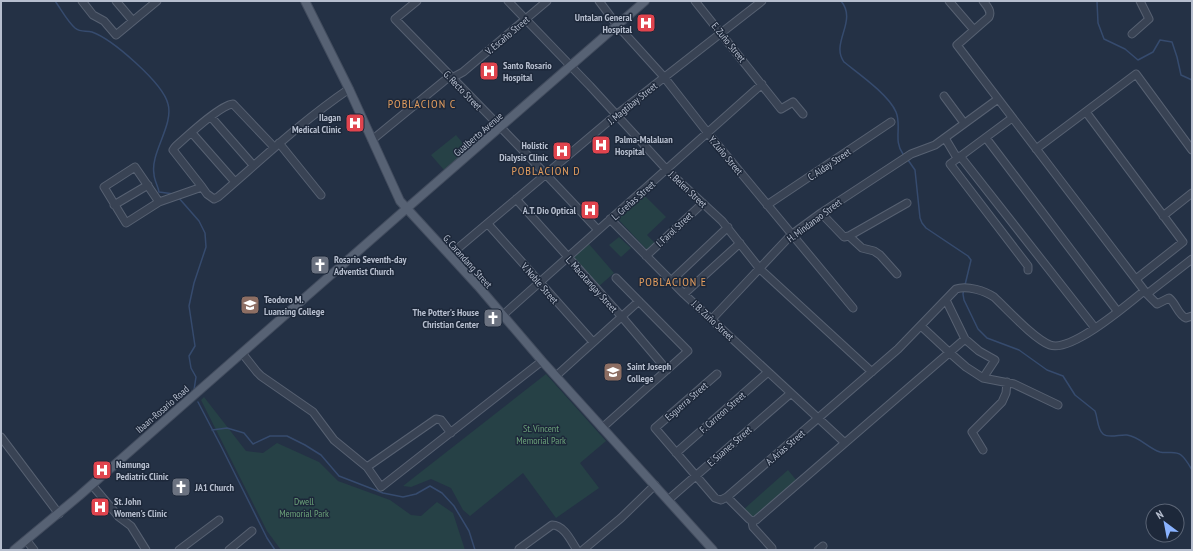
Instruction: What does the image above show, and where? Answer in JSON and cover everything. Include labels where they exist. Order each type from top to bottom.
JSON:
[{"type":"main road","name":"G. Carandang Street","points":[[305,1],[349,89],[396,194],[406,209],[450,255],[542,361],[713,550]]},
{"type":"main road","name":"Gualberto Avenue","points":[[323,283],[570,65],[646,1]]},
{"type":"main road","name":"Ibaan-Rosario Road","points":[[14,550],[59,514],[323,283]]},
{"type":"street","points":[[82,1],[93,15],[104,21],[116,35],[133,21],[147,4],[157,1]]},
{"type":"street","points":[[116,1],[133,21]]},
{"type":"street","name":"G. Recto Street","points":[[417,1],[395,19],[500,128],[547,174],[598,230]]},
{"type":"street","name":"J. Belen Street","points":[[508,1],[526,18],[667,170],[728,227],[760,269],[872,372]]},
{"type":"street","name":"V. Escaño Street","points":[[372,140],[448,78],[452,78],[463,72],[547,1]]},
{"type":"street","name":"Y. Zuño Street","points":[[599,1],[617,25],[664,77],[791,235],[853,308]]},
{"type":"street","name":"E. Zuño Street","points":[[695,1],[782,109],[793,102],[803,114]]},
{"type":"street","name":"J. Magtibay Street","points":[[450,255],[616,115],[722,34],[762,1]]},
{"type":"street","points":[[949,1],[974,30]]},
{"type":"street","points":[[983,1],[990,10],[989,17],[957,45],[1155,303],[1157,304],[1169,298],[1172,300],[1182,317],[1186,318],[1192,316]]},
{"type":"street","points":[[1132,34],[1149,19],[1140,1]]},
{"type":"street","points":[[1036,149],[1136,74],[1192,150]]},
{"type":"street","name":"L. Greñas Street","points":[[502,315],[540,283],[762,84]]},
{"type":"street","points":[[322,195],[276,145],[232,104],[229,104],[211,117],[173,150],[207,194],[214,199],[218,197],[253,165],[276,145],[310,116],[349,89]]},
{"type":"street","points":[[944,96],[964,123]]},
{"type":"street","name":"H. Mindanao Street","points":[[712,319],[791,235],[820,213],[911,154],[935,145],[998,98]]},
{"type":"street","points":[[1086,112],[1182,242],[1136,279]]},
{"type":"street","points":[[211,117],[253,165]]},
{"type":"street","points":[[1012,118],[950,164],[1028,266],[1028,270]]},
{"type":"street","name":"C. Alday Street","points":[[767,205],[891,122]]},
{"type":"street","points":[[192,133],[235,182]]},
{"type":"street","points":[[945,138],[1095,328],[1192,259]]},
{"type":"street","points":[[986,138],[1118,312]]},
{"type":"street","points":[[159,202],[135,167],[104,187],[126,223],[159,202],[202,187]]},
{"type":"street","points":[[114,205],[148,185]]},
{"type":"street","points":[[1163,216],[1192,193]]},
{"type":"street","name":"L. Macatangay Street","points":[[516,199],[622,317],[667,370]]},
{"type":"street","name":"I. Farol Street","points":[[646,256],[703,203]]},
{"type":"street","points":[[820,213],[840,235],[844,237],[849,236],[908,203]]},
{"type":"street","name":"J. B. Zuño Street","points":[[610,219],[684,294],[845,443]]},
{"type":"street","name":"V. Noble Street","points":[[488,224],[593,342]]},
{"type":"street","points":[[671,280],[728,227]]},
{"type":"street","points":[[849,236],[862,248],[874,251],[880,255],[897,274]]},
{"type":"street","points":[[684,294],[740,243]]},
{"type":"street","points":[[602,428],[688,351],[616,278]]},
{"type":"street","name":"A. Arias Street","points":[[727,497],[872,372],[922,326],[954,291],[962,287],[988,293],[1036,337],[1052,346],[1059,347],[1067,344],[1095,328]]},
{"type":"street","points":[[946,300],[965,339],[979,351],[995,360],[983,378]]},
{"type":"street","points":[[556,376],[639,301]]},
{"type":"street","points":[[922,326],[966,367],[983,378],[1007,382],[1058,405]]},
{"type":"street","points":[[752,521],[756,520],[965,339]]},
{"type":"street","points":[[242,353],[257,372],[309,408],[334,440],[367,467],[381,487],[542,361]]},
{"type":"street","name":"F. Carreon Street","points":[[676,453],[768,372]]},
{"type":"street","name":"Esguerra Street","points":[[676,453],[655,428],[717,374]]},
{"type":"street","points":[[983,450],[972,432],[1002,402],[1006,393],[1007,382]]},
{"type":"street","name":"E. Suanes Street","points":[[668,500],[791,393]]},
{"type":"street","points":[[367,467],[436,419],[441,420],[451,433]]},
{"type":"street","points":[[1,437],[59,514]]},
{"type":"street","points":[[676,453],[715,498],[721,500],[727,497],[752,521],[753,527],[772,548]]},
{"type":"street","points":[[92,485],[119,517],[131,526],[146,550]]},
{"type":"street","points":[[583,550],[621,518],[655,485]]},
{"type":"street","points":[[179,550],[218,520]]},
{"type":"street","points":[[519,549],[552,525],[557,525],[562,528],[577,550]]},
{"type":"street","points":[[229,550],[252,531]]},
{"type":"street","points":[[27,540],[34,550]]},
{"type":"green space","points":[[456,135],[468,149],[444,170],[431,155]]},
{"type":"green space","points":[[643,194],[666,217],[647,235],[656,244],[648,251],[618,219]]},
{"type":"green space","points":[[619,237],[631,248],[621,257],[609,245]]},
{"type":"green space","points":[[589,244],[614,273],[598,287],[572,259]]},
{"type":"green space","name":"St. Vincent Memorial Park","points":[[546,374],[606,441],[580,463],[599,488],[556,518],[523,473],[470,516],[463,510],[451,488],[431,479],[411,487],[403,486]]},
{"type":"green space","name":"Dwell Memorial Park","points":[[204,397],[246,451],[263,453],[277,443],[319,462],[338,481],[390,500],[411,515],[421,516],[437,502],[453,513],[465,550],[281,550],[267,531],[201,400]]},
{"type":"green space","points":[[788,470],[797,481],[755,517],[750,518],[743,510]]},
{"type":"waterway","points":[[55,1],[75,28],[101,36],[124,52],[147,74],[164,95],[168,104],[168,121],[155,157],[154,176],[159,192],[174,194]]},
{"type":"waterway","points":[[841,1],[847,16],[841,40],[841,55],[844,62],[873,85],[892,105],[898,117],[898,139],[900,149],[903,154]]},
{"type":"waterway","points":[[1097,1],[1098,23],[1104,39],[1125,49],[1138,60],[1153,52],[1160,40],[1172,42],[1181,75],[1192,80]]},
{"type":"waterway","points":[[908,160],[915,170],[920,218],[922,223],[926,228],[968,256],[971,260],[965,285]]},
{"type":"waterway","points":[[178,197],[199,221],[205,233],[206,247],[194,283],[189,306],[195,346],[189,356],[191,368],[196,377],[194,390]]},
{"type":"waterway","points":[[964,289],[964,300],[978,329],[987,338],[1019,350],[1047,370],[1063,376],[1075,395],[1095,411],[1101,432],[1103,434],[1108,436],[1132,436],[1160,452],[1174,452],[1179,454],[1184,458],[1192,470]]},
{"type":"waterway","points":[[198,402],[267,538],[275,550]]},
{"type":"waterway","points":[[212,430],[227,428],[244,433],[253,444],[270,436],[287,436],[321,455],[339,476],[383,493],[403,497],[416,494],[430,486],[442,493],[454,506],[469,531],[475,550]]},
{"type":"place","name":"Untalan General Hospital","points":[[646,23]]},
{"type":"place","name":"Santo Rosario Hospital","points":[[489,71]]},
{"type":"place","name":"Ilagan Medical Clinic","points":[[355,123]]},
{"type":"place","name":"Palma-Malaluan Hospital","points":[[601,145]]},
{"type":"place","name":"Holistic Dialysis Clinic","points":[[562,151]]},
{"type":"place","name":"A.T. Dio Optical","points":[[590,210]]},
{"type":"place","name":"Rosario Seventh-day Adventist Church","points":[[320,265]]},
{"type":"place","name":"Teodoro M. Luansing College","points":[[250,305]]},
{"type":"place","name":"The Potter's House Christian Center","points":[[493,318]]},
{"type":"place","name":"Saint Joseph College","points":[[613,372]]},
{"type":"place","name":"Namunga Pediatric Clinic","points":[[102,470]]},
{"type":"place","name":"JA1 Church","points":[[181,487]]},
{"type":"place","name":"St. John Women's Clinic","points":[[100,507]]},
{"type":"district","name":"POBLACION C","points":[[422,104]]},
{"type":"district","name":"POBLACION D","points":[[546,171]]},
{"type":"district","name":"POBLACION E","points":[[673,282]]}]
